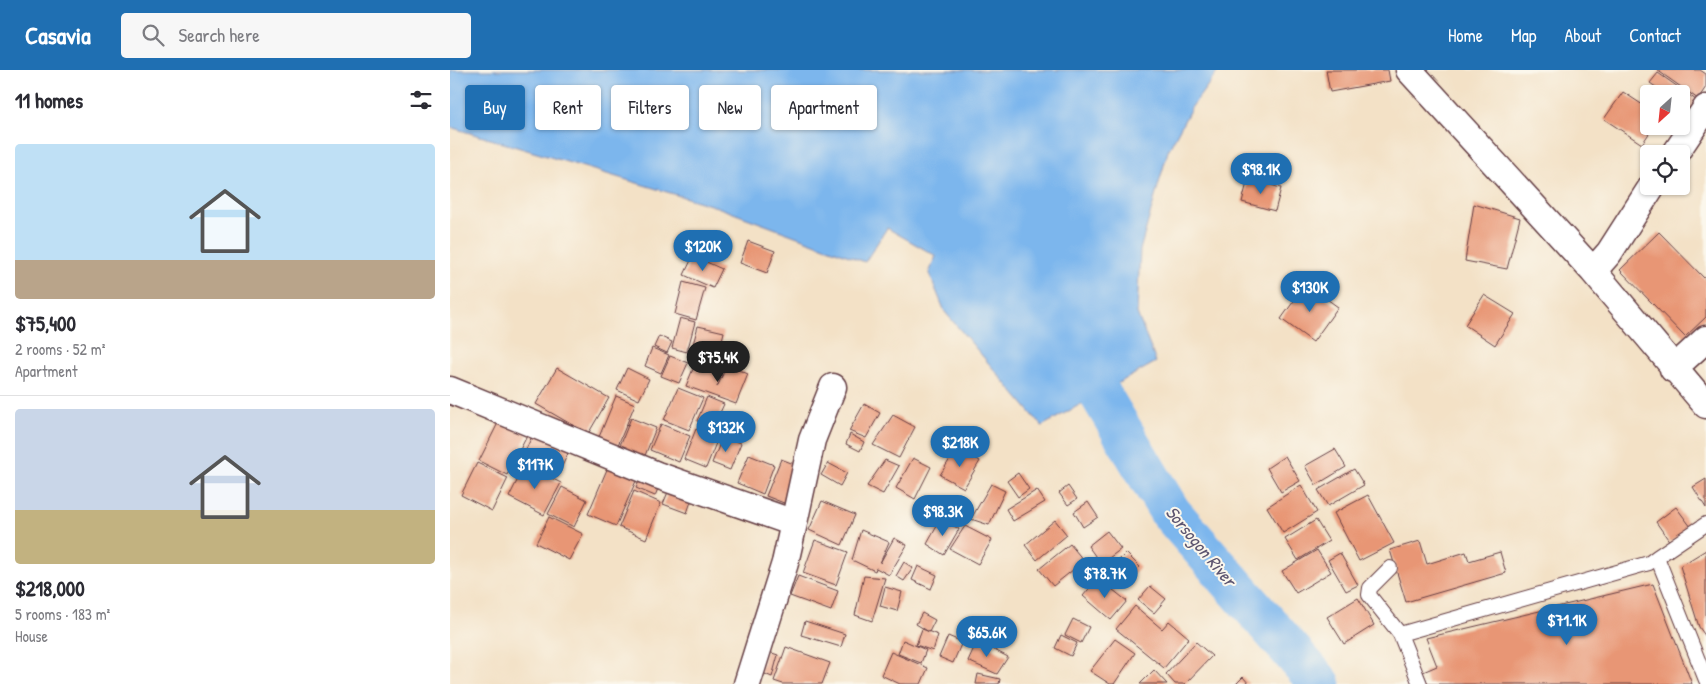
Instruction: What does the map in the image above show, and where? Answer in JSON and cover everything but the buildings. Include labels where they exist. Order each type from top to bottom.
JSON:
[{"type":"street","points":[[1409,70],[1593,270],[1706,405]]},
{"type":"street","points":[[1681,145],[1706,108]]},
{"type":"street","points":[[1593,270],[1609,253],[1646,195]]},
{"type":"street","points":[[1674,369],[1706,339]]},
{"type":"street","points":[[747,684],[786,563],[812,440],[833,386]]},
{"type":"street","points":[[450,390],[657,475],[794,523]]},
{"type":"lane","points":[[1400,634],[1649,563],[1706,524]]},
{"type":"lane","points":[[1657,557],[1706,680]]},
{"type":"lane","points":[[1390,568],[1370,588],[1369,595],[1400,634],[1420,684]]},
{"type":"water","points":[[450,70],[1219,70],[1191,108],[1168,151],[1140,250],[1137,313],[1156,362],[1042,426],[945,312],[929,273],[936,256],[887,228],[865,262],[717,207],[450,127]]},
{"type":"waterway","name":"Sorsogon River","points":[[1100,394],[1170,512],[1320,684]]}]
